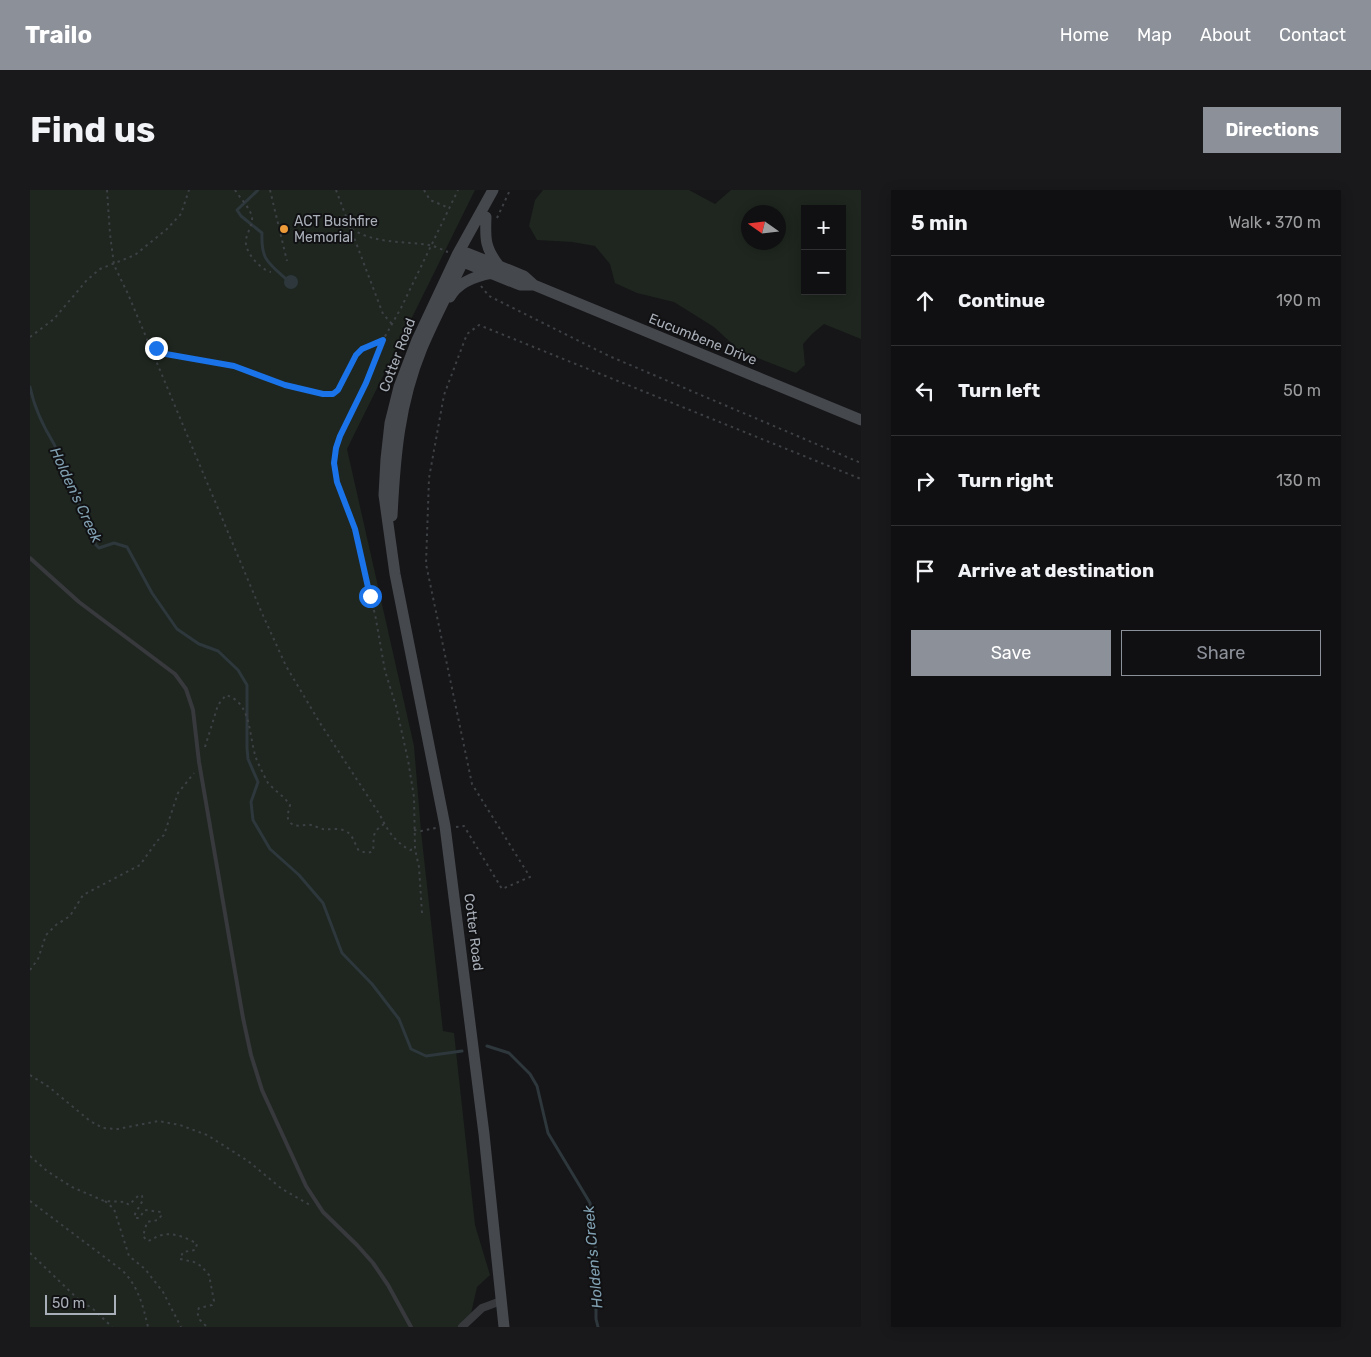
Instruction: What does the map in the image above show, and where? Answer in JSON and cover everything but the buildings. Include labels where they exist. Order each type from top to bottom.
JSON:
[{"type":"main road","name":"Cotter Road","points":[[391,545],[395,459],[409,386],[422,347],[493,190]]},
{"type":"main road","name":"Cotter Road","points":[[501,190],[417,340],[399,387],[390,423],[384,495],[395,574],[444,826],[483,1125],[504,1327]]},
{"type":"main road","points":[[422,347],[452,293],[473,277],[496,270],[486,244],[486,217]]},
{"type":"main road","name":"Eucumbene Drive","points":[[463,256],[496,270],[524,276],[534,286],[861,420]]},
{"type":"street","points":[[462,1327],[482,1308],[501,1301]]},
{"type":"lane","points":[[30,558],[79,602],[174,674],[181,681],[190,696],[243,1018],[251,1055],[262,1090],[306,1186],[323,1212],[357,1245],[372,1263],[388,1285],[411,1327]]},
{"type":"path","points":[[107,190],[114,265],[286,666],[320,723],[380,815],[385,826],[404,847],[410,850],[415,849]]},
{"type":"path","points":[[30,337],[54,319],[87,280],[100,269],[135,256],[167,229],[181,214],[189,190]]},
{"type":"path","points":[[235,190],[252,217],[246,241],[247,249],[261,267],[272,272]]},
{"type":"path","points":[[270,190],[287,261]]},
{"type":"path","points":[[336,190],[383,314],[392,324]]},
{"type":"path","points":[[424,190],[430,200],[449,208]]},
{"type":"path","points":[[422,913],[419,867],[415,849],[414,798],[402,734],[396,706],[385,671],[375,614],[364,576],[355,529],[337,482],[334,463],[340,436],[366,383],[383,340],[458,190]]},
{"type":"path","points":[[351,228],[361,235],[372,239],[431,245],[463,256]]},
{"type":"path","points":[[473,277],[489,296],[609,356],[861,463]]},
{"type":"path","points":[[414,830],[421,831],[444,826],[464,826],[502,889],[530,877],[472,784],[426,564],[429,478],[444,395],[467,334],[479,325],[861,479]]},
{"type":"path","points":[[148,344],[160,353],[234,366],[285,385],[323,394],[333,394],[338,390],[356,355],[362,349],[383,340]]},
{"type":"path","points":[[30,1075],[49,1087],[96,1126],[118,1129],[158,1121],[180,1125],[207,1135],[248,1161],[282,1189],[323,1212]]},
{"type":"path","points":[[30,1156],[47,1170],[72,1186],[105,1201],[114,1210],[129,1256],[145,1270],[162,1292],[181,1327]]},
{"type":"path","points":[[105,1201],[125,1202],[129,1205],[139,1195],[142,1196],[143,1200],[135,1214],[135,1218],[139,1218],[145,1210],[161,1212],[158,1220],[147,1222],[143,1236],[147,1241],[163,1234],[191,1240],[197,1244],[195,1250],[183,1252],[180,1259],[194,1262],[201,1266],[209,1275],[214,1301],[212,1305],[199,1308],[197,1312],[200,1320],[207,1327]]},
{"type":"path","points":[[30,1201],[127,1275],[138,1292],[148,1327]]},
{"type":"path","points":[[30,1253],[80,1301],[92,1308],[112,1327]]},
{"type":"shaded area","points":[[30,190],[475,190],[347,449],[414,746],[421,831],[443,1031],[454,1033],[475,1225],[490,1275],[477,1287],[468,1327],[30,1327]]},
{"type":"shaded area","points":[[543,190],[689,190],[715,204],[731,190],[861,190],[861,339],[824,324],[803,344],[805,365],[796,373],[740,351],[714,327],[674,302],[637,293],[615,283],[610,264],[595,246],[572,242],[537,240],[529,226],[535,200]]},
{"type":"shaded area","points":[[291,275],[296,277],[298,282],[296,287],[291,289],[286,287],[284,282],[286,277]]},
{"type":"waterway","points":[[258,190],[237,210],[241,216],[262,233],[264,254],[270,264],[286,279]]},
{"type":"waterway","name":"Holden's Creek","points":[[30,387],[39,416],[54,444],[96,545],[99,548],[114,543],[127,547],[152,593],[177,629],[199,644],[218,651],[238,670],[247,685],[248,759],[258,782],[251,802],[253,820],[270,849],[299,875],[323,903],[342,953],[372,984],[399,1019],[411,1049],[426,1056],[462,1051]]},
{"type":"waterway","name":"Holden's Creek","points":[[487,1046],[509,1053],[530,1074],[537,1086],[548,1133],[590,1203],[596,1254],[596,1319],[598,1327]]},
{"type":"place","name":"ACT Bushfire Memorial","points":[[284,229]]},
{"type":"route","points":[[156,348],[160,353],[234,366],[285,385],[323,394],[333,394],[344,381],[356,355],[362,349],[383,340],[359,399],[340,436],[334,456],[337,482],[355,529],[370,596]]}]
